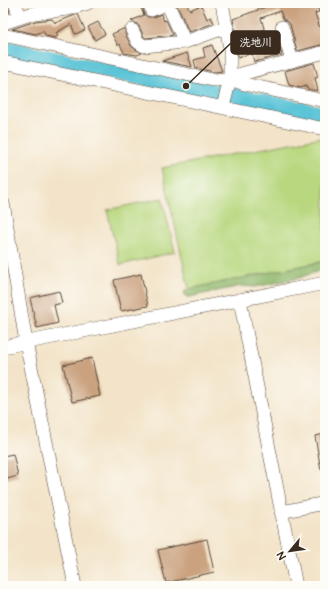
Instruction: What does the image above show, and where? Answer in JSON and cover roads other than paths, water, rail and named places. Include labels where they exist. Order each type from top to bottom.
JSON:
[{"type":"street","points":[[15,3],[20,17]]},
{"type":"street","points":[[3,23],[34,13],[68,9],[88,3]]},
{"type":"street","points":[[151,10],[167,3],[185,42]]},
{"type":"street","points":[[222,3],[230,48],[230,81],[223,104]]},
{"type":"street","points":[[132,30],[143,52],[185,42],[227,27]]},
{"type":"street","points":[[282,27],[292,62]]},
{"type":"street","points":[[3,35],[214,80],[230,81],[325,101]]},
{"type":"street","points":[[230,81],[241,74],[292,62],[325,52]]},
{"type":"street","points":[[3,62],[223,104],[325,130]]},
{"type":"street","points":[[3,203],[6,233],[26,342],[74,586]]},
{"type":"street","points":[[3,346],[325,283]]},
{"type":"street","points":[[240,300],[296,586]]},
{"type":"street","points":[[281,512],[325,503]]},
{"type":"waterway","points":[[3,48],[74,64],[325,115]]},
{"type":"place","name":"洗地川","points":[[186,86]]}]
